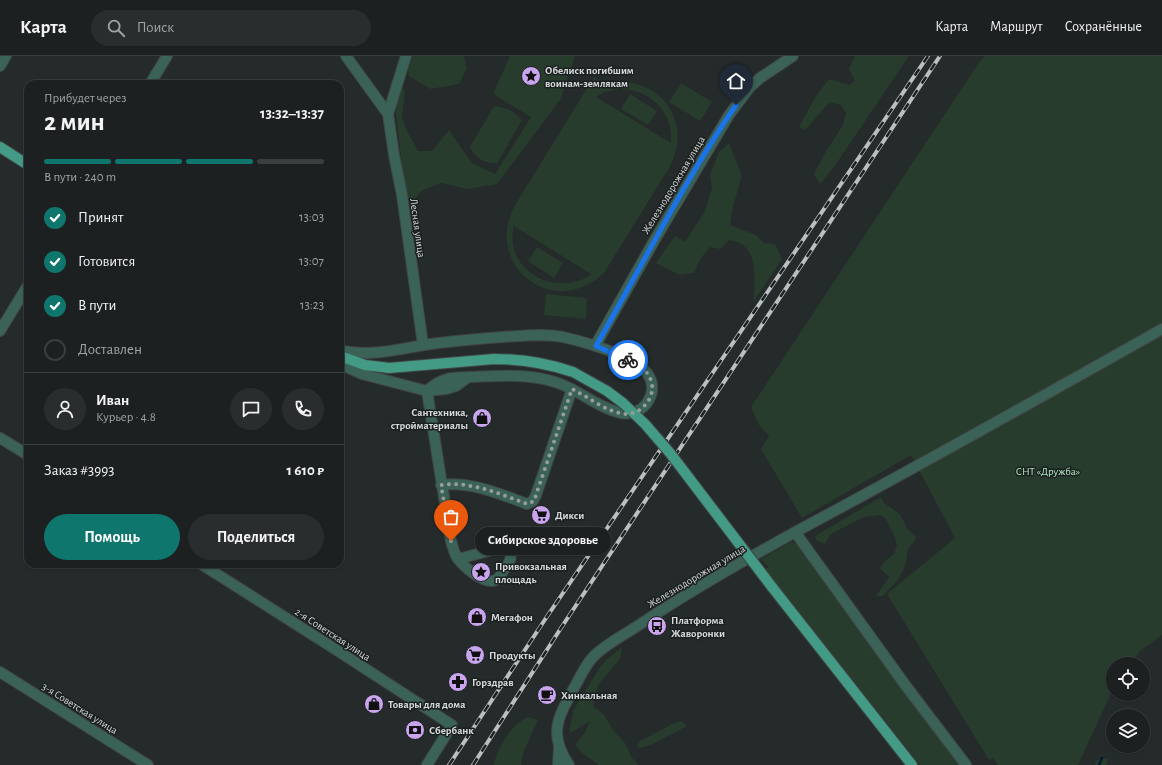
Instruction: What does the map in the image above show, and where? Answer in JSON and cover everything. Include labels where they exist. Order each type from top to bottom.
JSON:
[{"type":"main road","points":[[0,148],[24,163]]},
{"type":"main road","points":[[344,357],[365,365],[389,368],[494,359],[544,363],[573,372],[608,391],[645,424],[670,453],[772,587],[912,765]]},
{"type":"street","points":[[0,66],[6,56]]},
{"type":"street","points":[[152,80],[167,56]]},
{"type":"street","name":"Лесная улица","points":[[346,56],[388,114]]},
{"type":"street","name":"Лесная улица","points":[[406,56],[388,114],[402,195],[423,346]]},
{"type":"street","name":"Железнодорожная улица","points":[[596,346],[654,241],[729,115],[750,87],[760,78],[793,56]]},
{"type":"street","points":[[0,331],[24,292]]},
{"type":"street","name":"Железнодорожная улица","points":[[569,765],[562,752],[557,729],[561,712],[586,666],[599,651],[681,597],[795,532],[920,465],[1162,329]]},
{"type":"street","points":[[344,351],[352,353],[383,352],[445,342],[530,335],[563,337],[596,346],[630,361],[644,370],[649,376],[653,386],[645,406],[640,410],[625,414],[609,409],[556,382],[530,378],[496,376],[448,378],[436,384],[427,391]]},
{"type":"street","points":[[344,366],[362,374],[427,391]]},
{"type":"street","points":[[441,485],[453,484],[473,487],[495,492],[527,504],[532,502],[536,495],[572,389]]},
{"type":"street","points":[[427,391],[451,541],[458,559],[480,578],[491,582],[498,579],[511,560],[511,554],[505,548],[500,548],[458,559]]},
{"type":"street","points":[[0,438],[24,453]]},
{"type":"street","points":[[795,532],[906,686],[966,765]]},
{"type":"street","name":"2-я Советская улица","points":[[207,568],[452,725],[427,765]]},
{"type":"street","name":"3-я Советская улица","points":[[0,672],[148,765]]},
{"type":"street","points":[[558,765],[559,742]]},
{"type":"green space","points":[[413,56],[464,56],[467,68],[459,84],[430,89],[409,76],[408,69]]},
{"type":"green space","points":[[510,56],[575,56],[560,100],[497,184],[467,189],[441,183],[421,191],[415,200],[406,199],[395,106],[401,87],[405,91],[402,117],[407,131],[418,151],[432,151],[449,130],[472,163],[495,174],[531,117],[493,94]]},
{"type":"green space","points":[[855,56],[909,56],[834,167],[820,184],[814,174],[825,153],[843,125],[846,113],[841,105],[830,102],[805,130],[799,127],[816,96],[829,79],[849,85],[855,81],[849,69]]},
{"type":"green space","name":"СНТ «Дружба»","points":[[985,56],[1162,56],[1162,635],[1140,651],[1136,657],[1106,657],[1106,701],[1107,701],[1078,765],[998,765],[993,758],[989,760],[887,594],[955,538],[911,455],[802,518],[761,449],[769,436],[759,425],[751,407],[978,64]]},
{"type":"green space","points":[[594,77],[600,81],[595,89],[615,83],[633,83],[650,89],[663,100],[673,114],[677,130],[676,149],[669,168],[604,273],[584,286],[564,291],[545,288],[528,280],[515,266],[508,248],[507,227],[515,205]],"holes":[[[620,89],[641,93],[658,104],[669,121],[671,143],[596,97],[605,92]],[[514,226],[591,274],[592,274],[578,281],[563,283],[549,281],[535,276],[524,267],[516,256],[513,242]]]},
{"type":"green space","points":[[681,83],[712,102],[700,121],[669,102]]},
{"type":"green space","points":[[630,94],[657,111],[648,125],[621,109]]},
{"type":"green space","points":[[494,106],[510,110],[522,120],[497,163],[481,160],[470,147]]},
{"type":"green space","points":[[729,143],[742,176],[733,206],[730,225],[756,235],[764,243],[775,244],[782,259],[754,301],[754,273],[751,255],[746,248],[739,243],[729,240],[720,249],[710,247],[701,258],[694,273],[680,275],[656,263],[675,236],[685,242],[705,211],[712,188],[710,174],[719,152]]},
{"type":"green space","points":[[537,247],[563,263],[554,278],[528,261]]},
{"type":"green space","points":[[546,294],[587,298],[586,319],[544,315]]},
{"type":"green space","points":[[881,497],[884,503],[900,514],[907,528],[916,537],[915,541],[908,550],[905,565],[899,578],[883,596],[876,596],[889,577],[880,568],[886,560],[894,554],[897,545],[886,519],[880,515],[864,517],[831,534],[825,544],[816,540],[815,536]]},
{"type":"green space","points":[[791,542],[801,545],[963,765],[920,765],[765,570],[768,567],[761,559]]},
{"type":"green space","points":[[622,647],[620,659],[598,685],[593,706],[605,716],[613,730],[625,743],[632,758],[639,765],[599,765],[581,752],[575,745],[585,732],[590,721],[570,733],[573,711],[598,670],[605,661]]},
{"type":"green space","points":[[528,717],[538,720],[523,753],[521,765],[493,765],[498,751],[506,737],[516,725]]},
{"type":"green space","points":[[682,721],[687,726],[651,745],[639,748],[637,745],[640,741],[672,724]]},
{"type":"green space","points":[[1108,758],[1106,765],[1094,765],[1097,760]]},
{"type":"waterway","points":[[1099,765],[1102,758]]},
{"type":"railway","points":[[449,765],[546,618],[928,56]]},
{"type":"railway","points":[[473,765],[561,628],[940,56]]},
{"type":"way so far","points":[[451,541],[441,485],[453,484],[473,487],[495,492],[527,504],[534,501],[572,389],[609,409],[625,414],[635,412],[645,406],[653,386],[649,376],[644,370],[628,360]]},
{"type":"place","name":"Обелиск погибшим воинам-землякам","points":[[531,76]]},
{"type":"place","name":"Сантехника, стройматериалы","points":[[482,418]]},
{"type":"place","name":"Дикси","points":[[541,515]]},
{"type":"place","name":"Сибирское здоровье","points":[[451,541]]},
{"type":"place","name":"Привокзальная площадь","points":[[481,572]]},
{"type":"place","name":"Мегафон","points":[[477,617]]},
{"type":"place","name":"Платформа Жаворонки","points":[[657,626]]},
{"type":"place","name":"Продукты","points":[[475,655]]},
{"type":"place","name":"Горздрав","points":[[458,682]]},
{"type":"place","name":"Хинкальная","points":[[547,695]]},
{"type":"place","name":"Товары для дома","points":[[374,704]]},
{"type":"place","name":"Сбербанк","points":[[415,730]]},
{"type":"route","points":[[628,360],[596,346],[661,230],[736,105]]}]
